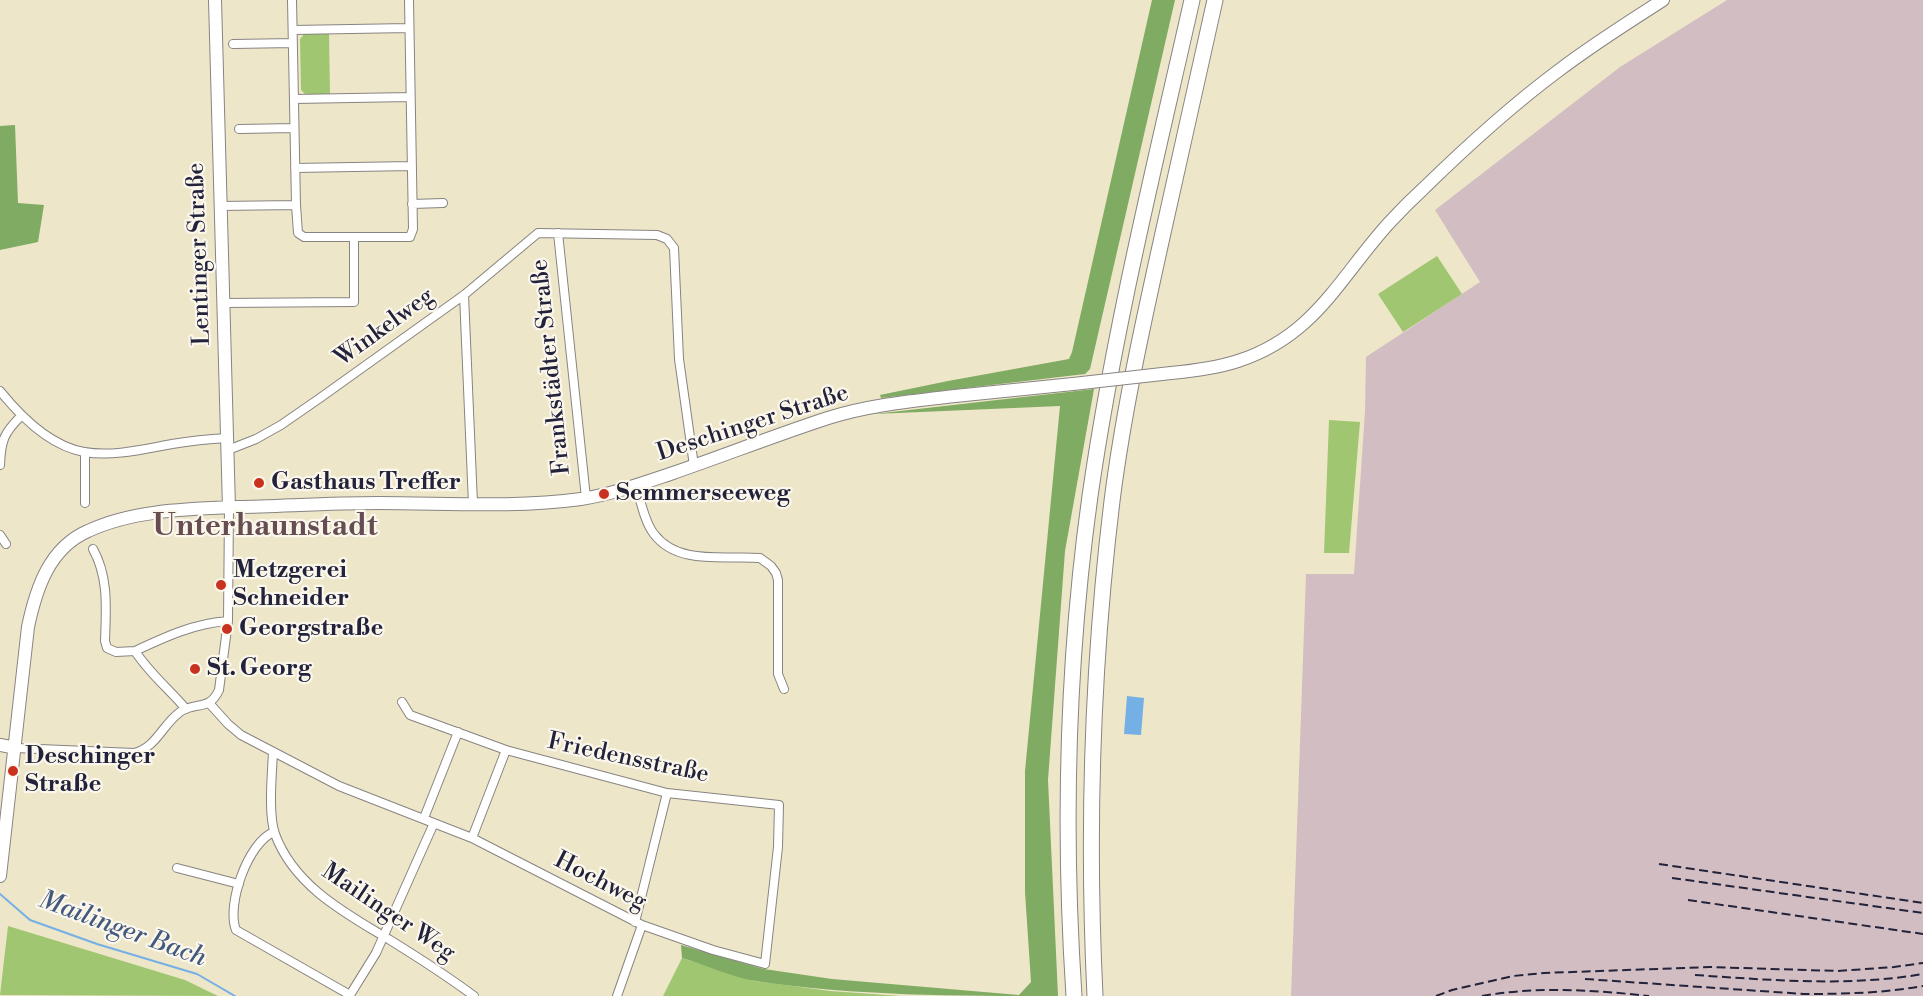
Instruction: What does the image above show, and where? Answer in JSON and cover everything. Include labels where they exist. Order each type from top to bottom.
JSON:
[{"type":"highway","points":[[1074,996],[1068,910],[1068,768],[1076,632],[1090,497],[1115,349],[1192,0]]},
{"type":"highway","points":[[1095,996],[1090,909],[1091,768],[1098,633],[1112,499],[1136,353],[1215,0]]},
{"type":"street","name":"Lentinger Straße","points":[[215,0],[229,508]]},
{"type":"street","points":[[292,0],[298,233],[304,237],[410,237],[413,229],[409,0]]},
{"type":"street","name":"Deschinger Straße","points":[[0,876],[28,627],[34,598],[42,577],[54,558],[68,543],[87,531],[117,520],[152,513],[376,503],[517,504],[585,498],[636,486],[830,418],[868,408],[911,400],[1205,369],[1238,361],[1264,350],[1315,315],[1389,223],[1467,148],[1556,72],[1663,0]]},
{"type":"street","points":[[293,30],[409,28]]},
{"type":"street","points":[[233,44],[293,43]]},
{"type":"street","points":[[294,99],[410,97]]},
{"type":"street","points":[[239,129],[294,128]]},
{"type":"street","points":[[295,168],[412,166]]},
{"type":"street","points":[[412,204],[443,203]]},
{"type":"street","points":[[219,206],[296,204]]},
{"type":"street","points":[[558,232],[657,235],[667,239],[674,248],[679,359],[694,466]]},
{"type":"street","name":"Winkelweg","points":[[85,453],[119,453],[178,443],[227,444],[256,439],[281,425],[464,295],[538,233],[558,232]]},
{"type":"street","name":"Frankstädter Straße","points":[[558,232],[585,498]]},
{"type":"street","points":[[222,303],[354,302],[354,237]]},
{"type":"street","points":[[464,295],[473,504]]},
{"type":"street","points":[[0,391],[21,416],[51,439],[85,453],[85,503]]},
{"type":"street","points":[[0,465],[1,442],[8,429],[21,416]]},
{"type":"street","points":[[636,486],[649,525],[664,544],[678,552],[693,556],[760,558],[771,566],[778,580],[778,674],[784,689]]},
{"type":"street","points":[[0,745],[16,748],[134,753],[153,744],[178,713],[209,703],[216,698],[228,621],[229,508]]},
{"type":"street","points":[[0,535],[6,543]]},
{"type":"street","points":[[93,549],[102,567],[106,598],[105,641],[107,648],[116,652],[135,651],[172,634],[194,627],[228,621]]},
{"type":"street","points":[[135,651],[155,678],[186,709]]},
{"type":"street","name":"Friedensstraße","points":[[402,702],[410,715],[506,750],[667,793],[779,805],[778,847],[765,964]]},
{"type":"street","name":"Hochweg","points":[[209,703],[241,735],[339,786],[472,838],[639,924],[713,950],[765,964]]},
{"type":"street","points":[[424,819],[458,732]]},
{"type":"street","points":[[472,838],[506,750]]},
{"type":"street","name":"Mailinger Weg","points":[[273,752],[271,795],[274,832],[286,860],[310,886],[341,910],[474,996]]},
{"type":"street","points":[[616,996],[639,924],[667,793]]},
{"type":"street","points":[[274,832],[266,835],[252,852],[239,884],[233,923],[236,930],[350,995],[376,953],[434,822]]},
{"type":"street","points":[[177,868],[239,884]]},
{"type":"shaded area","points":[[1727,0],[1923,0],[1923,996],[1291,996],[1306,574],[1354,574],[1365,411],[1366,357],[1480,282],[1435,210],[1620,67]]},
{"type":"green space","points":[[1152,0],[1175,0],[1090,369],[1085,374],[881,398],[880,395],[1069,359]]},
{"type":"green space","points":[[304,34],[329,34],[330,94],[305,94],[301,90],[300,39]]},
{"type":"green space","points":[[15,125],[18,203],[44,205],[38,242],[0,250],[0,126]]},
{"type":"green space","points":[[1437,256],[1462,294],[1403,332],[1378,294]]},
{"type":"green space","points":[[1094,389],[1065,551],[1048,780],[1058,996],[906,994],[831,990],[756,981],[682,958],[681,945],[764,969],[832,979],[1019,995],[1031,982],[1025,892],[1025,771],[1060,406],[874,414]]},
{"type":"green space","points":[[1329,420],[1360,422],[1349,553],[1324,553]]},
{"type":"green space","points":[[8,926],[185,980],[218,996],[0,995]]},
{"type":"green space","points":[[682,958],[755,981],[830,991],[901,996],[663,996]]},
{"type":"water","points":[[1127,696],[1144,698],[1141,735],[1124,734]]},
{"type":"waterway","name":"Mailinger Bach","points":[[0,894],[30,920],[97,944],[197,974],[235,996]]},
{"type":"railway","points":[[1659,864],[1923,903]]},
{"type":"railway","points":[[1672,878],[1923,913]]},
{"type":"railway","points":[[1688,900],[1923,934]]},
{"type":"railway","points":[[1436,996],[1513,976],[1544,973],[1710,967],[1838,971],[1923,963]]},
{"type":"railway","points":[[1695,975],[1838,981],[1923,974]]},
{"type":"railway","points":[[1585,979],[1804,994],[1864,993],[1923,986]]},
{"type":"railway","points":[[1482,996],[1524,991],[1566,990],[1649,996]]},
{"type":"place","name":"Gasthaus Treffer","points":[[259,483]]},
{"type":"place","name":"Semmerseeweg","points":[[604,494]]},
{"type":"place","name":"Metzgerei Schneider","points":[[221,585]]},
{"type":"place","name":"Georgstraße","points":[[227,629]]},
{"type":"place","name":"St. Georg","points":[[195,669]]},
{"type":"place","name":"Deschinger Straße","points":[[13,771]]},
{"type":"district","name":"Unterhaunstadt","points":[[265,528]]}]
